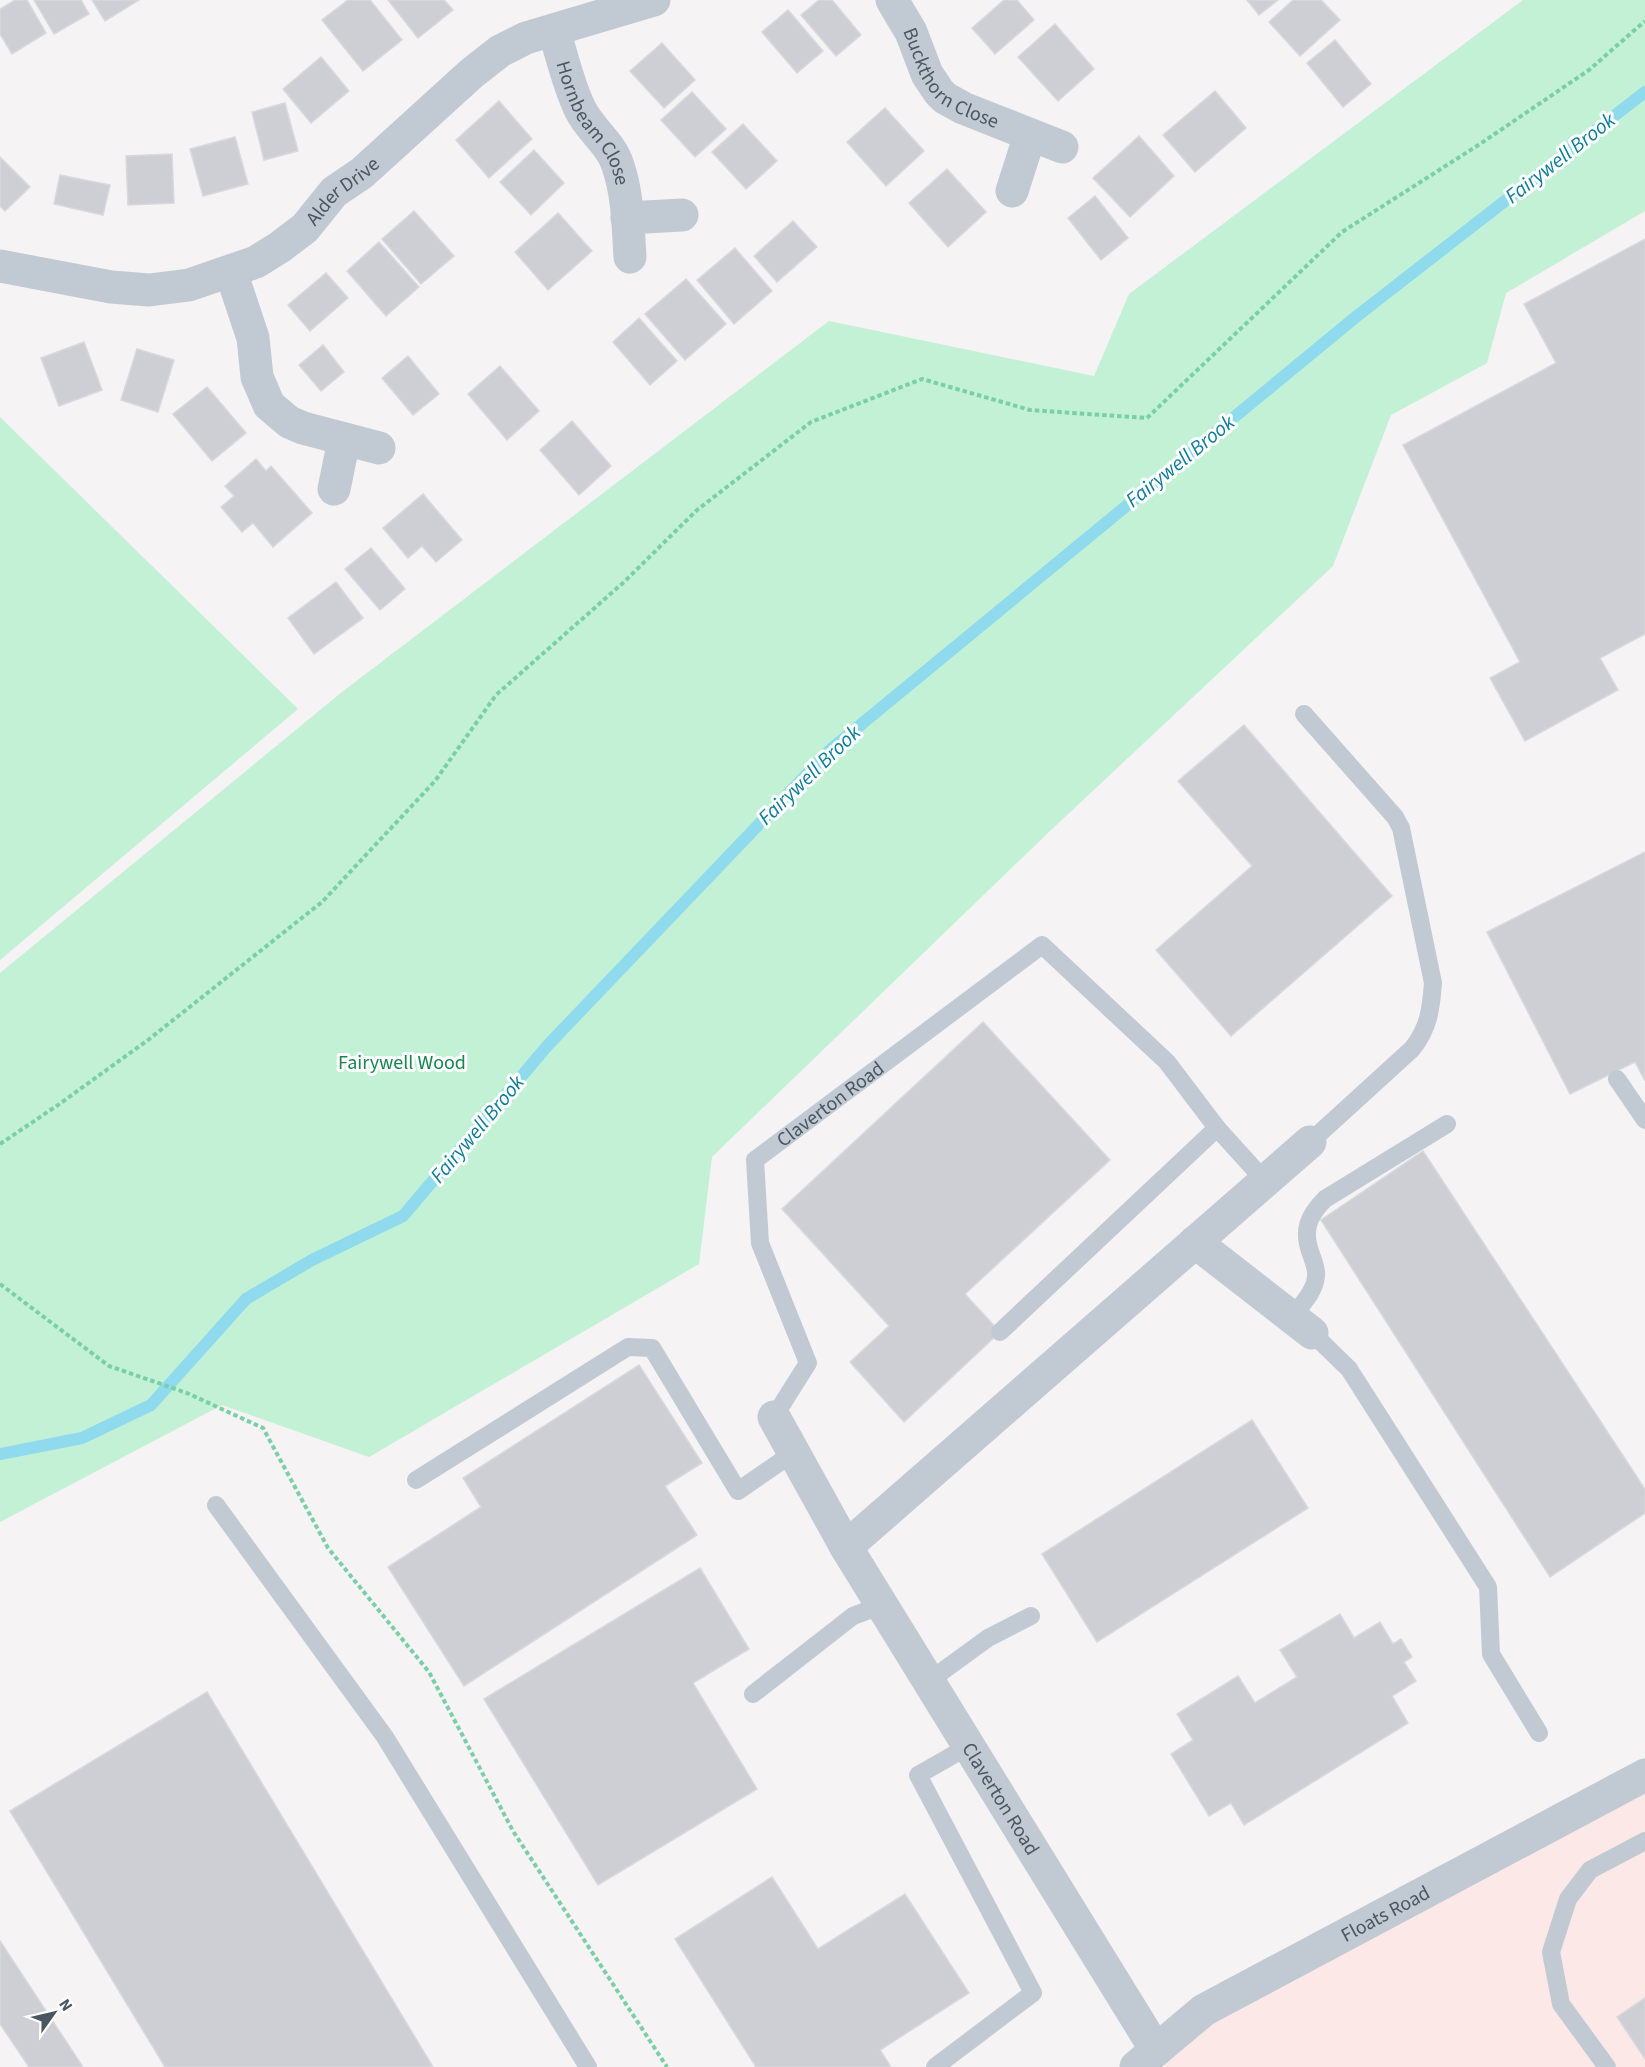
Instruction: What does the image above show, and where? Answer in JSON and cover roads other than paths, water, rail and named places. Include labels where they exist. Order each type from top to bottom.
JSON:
[{"type":"street","name":"Alder Drive","points":[[0,266],[111,287],[149,290],[189,285],[231,272],[268,255],[304,228],[334,192],[362,173],[487,60],[512,44],[654,0]]},
{"type":"street","name":"Buckthorn Close","points":[[892,0],[911,33],[927,74],[945,98],[963,108],[1062,147]]},
{"type":"street","name":"Hornbeam Close","points":[[554,30],[580,110],[609,147],[618,165],[623,186],[630,257]]},
{"type":"street","name":"Buckthorn Close","points":[[1012,191],[1030,135]]},
{"type":"street","points":[[627,218],[682,215]]},
{"type":"street","points":[[231,272],[253,338],[256,376],[269,405],[289,423],[379,448]]},
{"type":"street","points":[[334,489],[344,440]]},
{"type":"street","points":[[846,1546],[1310,1142]]},
{"type":"street","points":[[1196,1242],[1302,1325]]},
{"type":"street","name":"Claverton Road","points":[[774,1417],[846,1546],[969,1746],[1146,2059]]},
{"type":"street","name":"Floats Road","points":[[1146,2059],[1204,2010],[1645,1775]]},
{"type":"lane","points":[[1304,714],[1395,817],[1401,828],[1433,983],[1431,1008],[1423,1035],[1412,1049],[1310,1142]]},
{"type":"lane","name":"Claverton Road","points":[[774,1417],[808,1363],[760,1243],[755,1160],[1042,945],[1167,1062],[1217,1128]]},
{"type":"lane","points":[[1617,1079],[1645,1120]]},
{"type":"lane","points":[[1447,1124],[1325,1199],[1315,1209],[1308,1220],[1305,1232],[1316,1276],[1302,1325],[1349,1369],[1488,1587],[1491,1654],[1539,1733]]},
{"type":"lane","points":[[1000,1332],[1217,1128],[1265,1181]]},
{"type":"lane","points":[[416,1480],[628,1347],[652,1348],[738,1491],[794,1453]]},
{"type":"lane","points":[[216,1505],[385,1737],[588,2067]]},
{"type":"lane","points":[[753,1694],[853,1616],[882,1605]]},
{"type":"lane","points":[[929,1681],[988,1638],[1031,1616]]},
{"type":"lane","points":[[935,2067],[1033,1993],[918,1775],[969,1746]]},
{"type":"lane","points":[[1607,2067],[1561,2004],[1551,1952],[1568,1899],[1590,1870],[1645,1841]]},
{"type":"waterway","name":"Fairywell Brook","points":[[0,1454],[82,1438],[151,1405],[246,1299],[312,1260],[403,1216],[548,1045],[830,750],[1357,316],[1645,92]]},
{"type":"park label","name":"Fairywell Wood","points":[[402,1062]]}]
